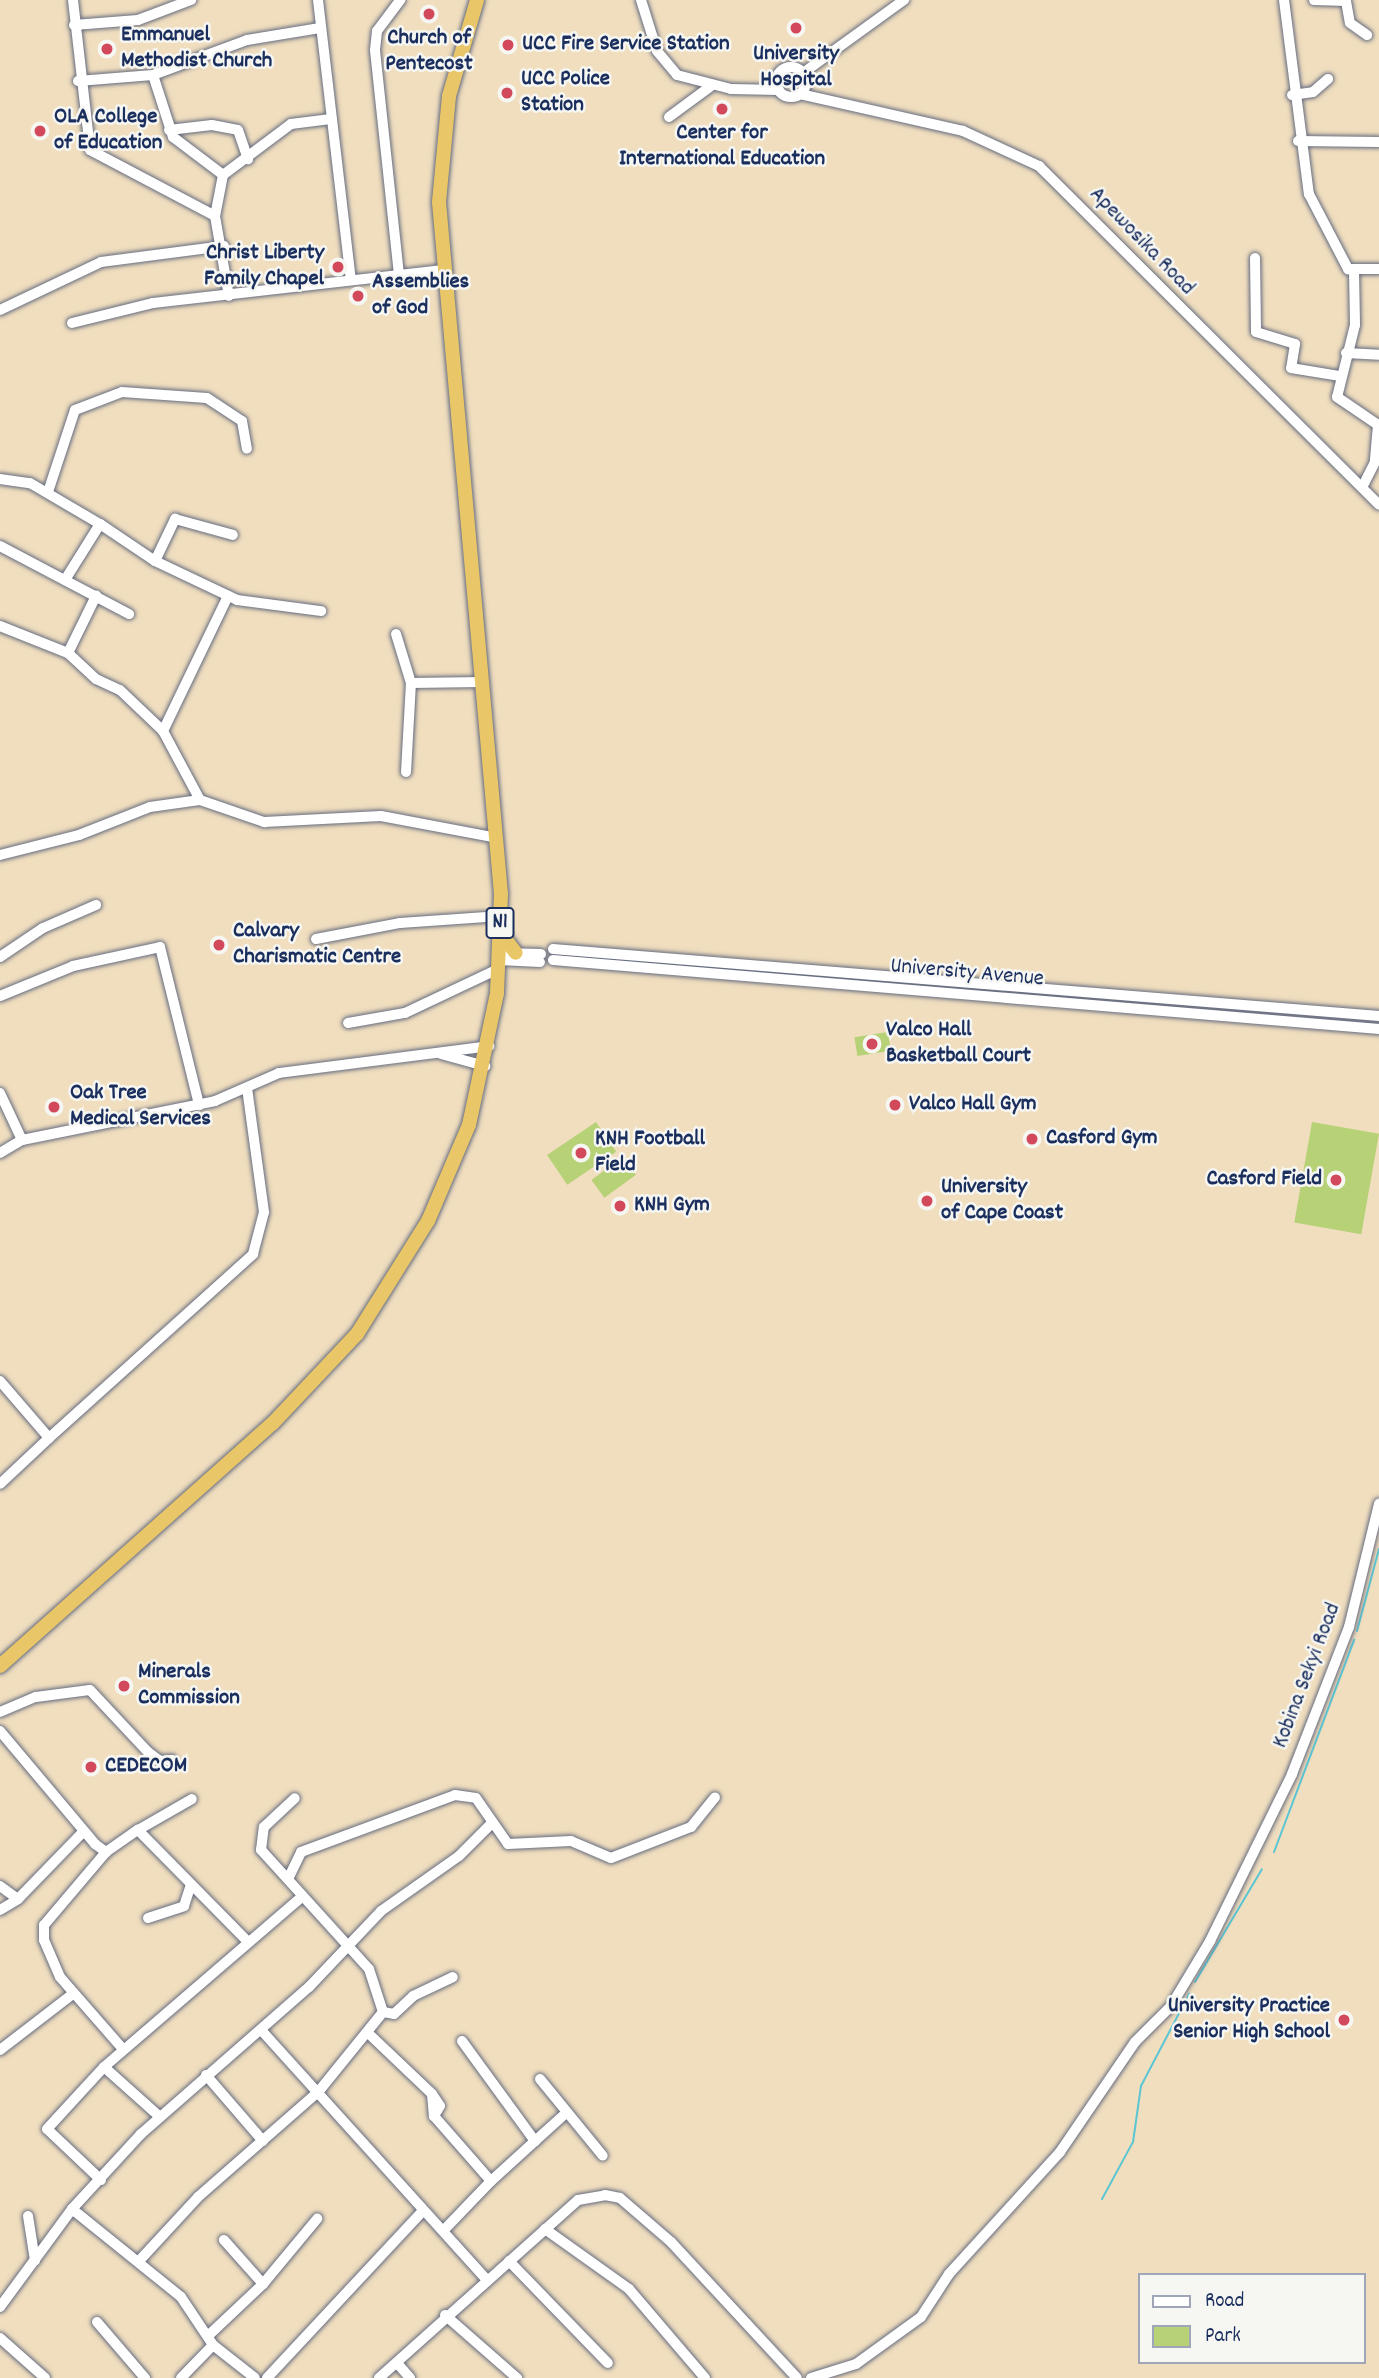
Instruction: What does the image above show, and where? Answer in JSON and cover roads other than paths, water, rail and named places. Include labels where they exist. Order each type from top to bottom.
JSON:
[{"type":"highway","name":"N1","points":[[0,1666],[273,1423],[357,1334],[428,1221],[466,1133],[489,1045],[499,965],[501,916],[497,838],[443,270],[444,129],[477,0]]},
{"type":"highway","points":[[499,965],[515,957],[500,932]]},
{"type":"street","points":[[73,0],[78,81],[90,150],[215,216]]},
{"type":"street","points":[[74,25],[138,20],[191,0]]},
{"type":"street","points":[[318,0],[351,279]]},
{"type":"street","points":[[399,275],[375,50],[377,31],[400,0]]},
{"type":"street","name":"Apewosika Road","points":[[641,0],[664,64],[677,75],[711,86],[779,90],[803,84],[824,97],[963,131],[1039,166],[1379,505]]},
{"type":"street","points":[[779,90],[783,69],[803,84],[904,0]]},
{"type":"street","points":[[1284,0],[1292,95],[1309,194],[1353,271],[1354,325],[1340,376],[1338,401],[1378,425],[1375,462],[1362,487]]},
{"type":"street","points":[[1314,0],[1346,1],[1350,23],[1367,36]]},
{"type":"street","points":[[78,81],[153,75],[247,40],[320,28]]},
{"type":"street","points":[[153,75],[169,130],[223,175]]},
{"type":"street","points":[[1292,95],[1312,92],[1328,79]]},
{"type":"street","points":[[669,117],[711,86]]},
{"type":"street","points":[[229,296],[224,246],[215,216],[223,175],[248,159],[291,124],[331,119]]},
{"type":"street","points":[[169,130],[212,125],[239,130],[248,159]]},
{"type":"street","points":[[1298,141],[1379,142]]},
{"type":"street","points":[[0,310],[100,262],[224,246]]},
{"type":"street","points":[[1255,258],[1256,332],[1295,344],[1291,368],[1340,376]]},
{"type":"street","points":[[1353,271],[1379,269]]},
{"type":"street","points":[[72,323],[133,306],[443,270]]},
{"type":"street","points":[[1346,353],[1379,355]]},
{"type":"street","points":[[48,492],[71,416],[106,396],[137,391],[207,398],[242,421],[247,449]]},
{"type":"street","points":[[0,479],[48,492],[155,561],[228,596],[321,611]]},
{"type":"street","points":[[155,561],[175,519],[233,535]]},
{"type":"street","points":[[65,580],[100,524]]},
{"type":"street","points":[[0,546],[129,614]]},
{"type":"street","points":[[68,653],[96,596]]},
{"type":"street","points":[[163,731],[228,596]]},
{"type":"street","points":[[0,626],[68,653],[163,731],[200,800]]},
{"type":"street","points":[[396,634],[411,683],[406,772]]},
{"type":"street","points":[[411,683],[482,682]]},
{"type":"street","points":[[0,855],[79,835],[150,807],[200,800],[264,822],[381,816],[497,838]]},
{"type":"street","points":[[0,957],[43,928],[96,905]]},
{"type":"street","points":[[316,939],[400,923],[501,916]]},
{"type":"street","points":[[0,996],[72,966],[160,947],[198,1105]]},
{"type":"street","name":"University Avenue","points":[[1379,1016],[553,954],[1379,1029]]},
{"type":"street","points":[[348,1023],[405,1013],[515,957],[541,958]]},
{"type":"street","points":[[0,1153],[22,1140],[198,1105],[291,1071],[441,1054],[489,1045]]},
{"type":"street","points":[[441,1054],[485,1066]]},
{"type":"street","points":[[0,1484],[253,1254],[264,1212],[247,1088]]},
{"type":"street","points":[[0,1093],[22,1140]]},
{"type":"street","points":[[0,1381],[49,1438]]},
{"type":"street","name":"Kobina Sekyi Road","points":[[811,2378],[856,2364],[921,2317],[949,2273],[1060,2152],[1135,2042],[1171,2006],[1254,1854],[1349,1627],[1379,1504]]},
{"type":"street","points":[[0,1712],[36,1697],[90,1690],[148,1752],[160,1761],[172,1760]]},
{"type":"street","points":[[0,1731],[83,1832],[106,1853]]},
{"type":"street","points":[[288,1879],[301,1852],[455,1795],[476,1798],[490,1825],[508,1844],[572,1841],[611,1858],[691,1827],[715,1797]]},
{"type":"street","points":[[139,2261],[262,2141],[319,2091],[383,2012],[379,1987],[351,1948],[261,1850],[260,1838],[295,1798]]},
{"type":"street","points":[[121,2048],[74,1993],[48,1956],[44,1925],[106,1853],[138,1830],[192,1799]]},
{"type":"street","points":[[0,2307],[72,2209],[160,2117],[206,2075],[262,2031],[351,1948],[381,1911],[459,1856],[490,1825]]},
{"type":"street","points":[[138,1830],[246,1940]]},
{"type":"street","points":[[0,1910],[18,1899],[83,1832]]},
{"type":"street","points":[[148,1918],[184,1906],[191,1885]]},
{"type":"street","points":[[0,1886],[18,1899]]},
{"type":"street","points":[[101,2180],[47,2129],[121,2048],[246,1940],[303,1896]]},
{"type":"street","points":[[383,2012],[394,2014],[413,1996],[453,1978]]},
{"type":"street","points":[[0,2050],[74,1993]]},
{"type":"street","points":[[262,2031],[319,2091],[422,2212],[444,2230],[486,2279]]},
{"type":"street","points":[[368,2033],[432,2094],[433,2116],[491,2181]]},
{"type":"street","points":[[462,2041],[535,2141]]},
{"type":"street","points":[[104,2067],[160,2117]]},
{"type":"street","points":[[206,2075],[262,2141]]},
{"type":"street","points":[[540,2079],[603,2155]]},
{"type":"street","points":[[444,2230],[491,2181],[566,2113]]},
{"type":"street","points":[[379,2378],[445,2315],[578,2200],[620,2198],[671,2242],[797,2378]]},
{"type":"street","points":[[72,2209],[181,2297],[210,2334],[213,2345],[256,2378]]},
{"type":"street","points":[[267,2378],[422,2212]]},
{"type":"street","points":[[28,2216],[35,2260]]},
{"type":"street","points":[[210,2334],[263,2284],[317,2219]]},
{"type":"street","points":[[545,2229],[629,2289],[705,2378]]},
{"type":"street","points":[[224,2240],[263,2284]]},
{"type":"street","points":[[509,2261],[608,2363]]},
{"type":"street","points":[[445,2315],[517,2378]]},
{"type":"street","points":[[97,2322],[145,2378]]},
{"type":"street","points":[[0,2338],[45,2378]]},
{"type":"street","points":[[181,2378],[213,2345]]},
{"type":"street","points":[[397,2363],[410,2378]]},
{"type":"waterway","points":[[1357,1631],[1379,1549]]},
{"type":"waterway","points":[[1274,1852],[1354,1640]]},
{"type":"waterway","points":[[1195,1982],[1262,1869]]},
{"type":"waterway","points":[[1102,2199],[1133,2142],[1141,2086],[1189,1994]]},
{"type":"place","name":"Church of Pentecost","points":[[429,14]]},
{"type":"place","name":"University Hospital","points":[[796,28]]},
{"type":"place","name":"UCC Fire Service Station","points":[[508,45]]},
{"type":"place","name":"Emmanuel Methodist Church","points":[[107,49]]},
{"type":"place","name":"UCC Police Station","points":[[507,93]]},
{"type":"place","name":"Center for International Education","points":[[722,109]]},
{"type":"place","name":"OLA College of Education","points":[[40,131]]},
{"type":"place","name":"Christ Liberty Family Chapel","points":[[338,267]]},
{"type":"place","name":"Assemblies of God","points":[[358,296]]},
{"type":"place","name":"Calvary Charismatic Centre","points":[[219,945]]},
{"type":"place","name":"Valco Hall Basketball Court","points":[[872,1044]]},
{"type":"place","name":"Valco Hall Gym","points":[[895,1105]]},
{"type":"place","name":"Oak Tree Medical Services","points":[[54,1107]]},
{"type":"place","name":"Casford Gym","points":[[1032,1139]]},
{"type":"place","name":"KNH Football Field","points":[[581,1153]]},
{"type":"place","name":"Casford Field","points":[[1336,1180]]},
{"type":"place","name":"University of Cape Coast","points":[[927,1201]]},
{"type":"place","name":"KNH Gym","points":[[620,1206]]},
{"type":"place","name":"Minerals Commission","points":[[124,1686]]},
{"type":"place","name":"CEDECOM","points":[[91,1767]]},
{"type":"place","name":"University Practice Senior High School","points":[[1344,2020]]}]
